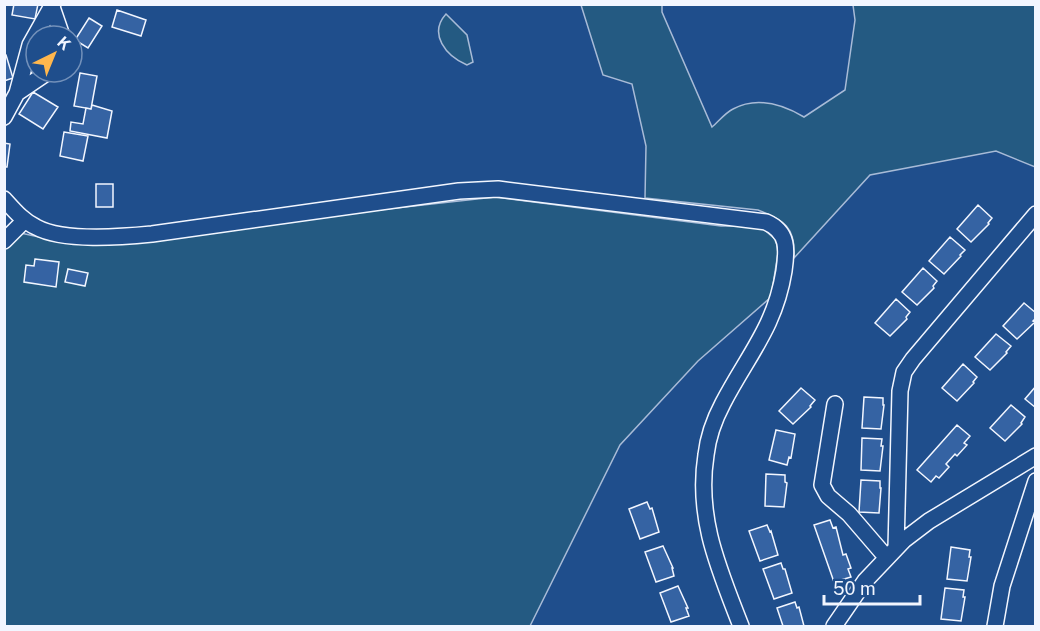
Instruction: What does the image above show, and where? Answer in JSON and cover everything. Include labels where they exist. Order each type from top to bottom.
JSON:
[{"type":"street","points":[[52,6],[58,24]]},
{"type":"street","points":[[4,117],[17,93],[30,45],[52,6]]},
{"type":"street","points":[[17,93],[30,84]]},
{"type":"street","points":[[4,199],[24,221],[38,229],[57,234],[123,237],[459,191],[498,189],[766,222],[774,225],[784,237],[787,245],[781,292],[758,344],[717,415],[706,454],[705,521],[718,565],[741,627]]},
{"type":"street","points":[[891,552],[900,391],[904,372],[1035,214]]},
{"type":"street","points":[[4,241],[24,221]]},
{"type":"street","points":[[835,404],[822,485],[828,496],[891,552]]},
{"type":"street","points":[[834,627],[865,581],[891,552],[929,521],[1035,456]]},
{"type":"street","points":[[995,627],[1001,589],[1035,481]]},
{"type":"shaded area","points":[[581,5],[662,5],[662,12],[712,127],[730,111],[742,105],[760,102],[787,108],[804,117],[845,90],[855,20],[853,5],[1035,5],[1035,167],[996,151],[870,175],[794,258],[793,239],[786,226],[775,217],[758,210],[645,198],[646,146],[632,84],[603,75]]},
{"type":"shaded area","points":[[446,14],[467,35],[473,62],[467,65],[446,50],[439,37],[441,22]]},
{"type":"shaded area","points":[[495,197],[721,226],[760,226],[776,240],[778,253],[771,297],[698,361],[620,445],[530,626],[5,626],[4,241],[16,232],[53,240],[108,245],[315,217]]},
{"type":"building","points":[[14,4],[38,4],[35,19],[12,15]]},
{"type":"building","points":[[117,10],[146,20],[141,36],[112,27]]},
{"type":"building","points":[[89,18],[102,26],[88,48],[84,46],[84,26]]},
{"type":"building","points":[[4,55],[6,55],[13,78],[4,81]]},
{"type":"building","points":[[84,74],[97,76],[91,109],[74,106],[78,84],[84,84]]},
{"type":"building","points":[[33,92],[58,107],[43,129],[19,114]]},
{"type":"building","points":[[92,105],[112,111],[107,138],[70,131],[71,122],[83,124],[86,108],[91,109]]},
{"type":"building","points":[[64,132],[88,136],[83,161],[60,156]]},
{"type":"building","points":[[4,143],[10,144],[7,167],[4,167]]},
{"type":"building","points":[[96,184],[113,184],[113,207],[96,207]]},
{"type":"building","points":[[978,205],[992,218],[971,242],[957,229]]},
{"type":"building","points":[[950,237],[965,250],[944,274],[929,261]]},
{"type":"building","points":[[35,259],[59,262],[56,287],[24,282],[26,265],[34,266]]},
{"type":"building","points":[[923,268],[937,281],[934,288],[917,305],[902,292]]},
{"type":"building","points":[[68,269],[88,273],[85,286],[65,282]]},
{"type":"building","points":[[896,299],[910,312],[907,319],[890,336],[875,323]]},
{"type":"building","points":[[1024,303],[1036,313],[1036,318],[1033,321],[1035,322],[1017,339],[1003,326]]},
{"type":"building","points":[[996,334],[1011,346],[990,370],[975,357]]},
{"type":"building","points":[[963,364],[977,377],[957,401],[942,388]]},
{"type":"building","points":[[1036,386],[1036,408],[1025,399]]},
{"type":"building","points":[[801,388],[815,400],[793,424],[779,411]]},
{"type":"building","points":[[864,397],[883,398],[881,429],[862,428]]},
{"type":"building","points":[[1011,405],[1025,417],[1022,424],[1005,441],[990,428]]},
{"type":"building","points":[[957,425],[970,436],[964,443],[967,445],[946,464],[949,467],[939,478],[936,476],[931,482],[917,470]]},
{"type":"building","points":[[776,430],[795,434],[791,458],[789,457],[787,465],[769,460]]},
{"type":"building","points":[[862,438],[882,439],[880,471],[861,470]]},
{"type":"building","points":[[766,474],[785,475],[787,483],[784,507],[765,506]]},
{"type":"building","points":[[861,480],[880,481],[879,513],[859,512]]},
{"type":"building","points":[[647,502],[650,509],[652,508],[659,532],[640,539],[629,509]]},
{"type":"building","points":[[830,520],[833,528],[836,527],[843,555],[846,554],[851,568],[848,569],[851,577],[834,582],[814,525]]},
{"type":"building","points":[[767,525],[778,555],[760,561],[749,531]]},
{"type":"building","points":[[663,546],[673,568],[674,576],[656,582],[645,552]]},
{"type":"building","points":[[951,547],[970,550],[967,581],[947,579]]},
{"type":"building","points":[[781,563],[792,593],[774,599],[763,569]]},
{"type":"building","points":[[678,586],[688,608],[686,608],[689,616],[671,622],[660,593]]},
{"type":"building","points":[[945,588],[964,590],[961,621],[941,619]]},
{"type":"building","points":[[795,602],[797,608],[799,607],[804,626],[783,626],[777,608]]}]
